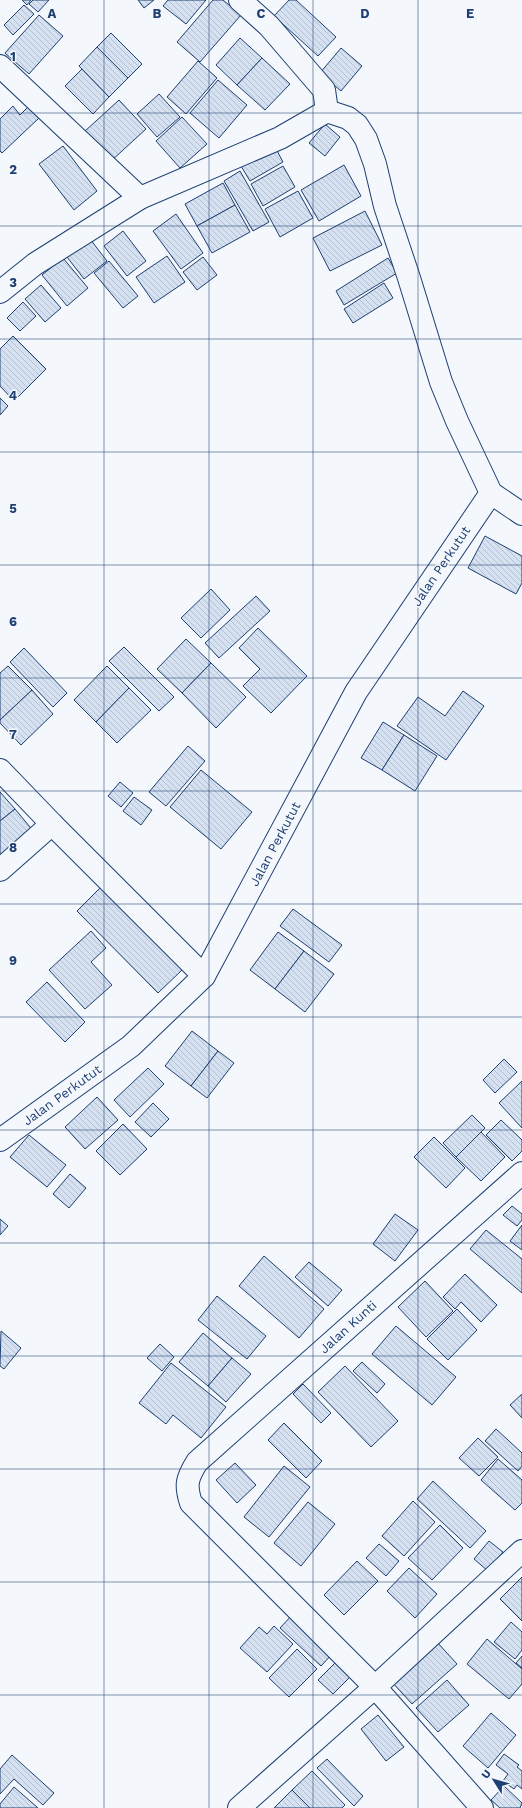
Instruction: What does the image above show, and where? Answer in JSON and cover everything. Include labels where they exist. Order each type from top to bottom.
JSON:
[{"type":"street","points":[[240,0],[269,26],[324,90],[327,111]]},
{"type":"street","points":[[0,66],[140,198]]},
{"type":"street","points":[[0,292],[35,264],[140,198],[280,138],[327,111],[348,118],[357,125],[366,139],[375,164],[385,206],[441,382],[457,421],[491,493],[522,514]]},
{"type":"street","name":"Jalan Perkutut","points":[[0,1140],[131,1046],[204,976],[356,692],[491,493]]},
{"type":"street","points":[[0,770],[204,976]]},
{"type":"street","points":[[0,870],[52,824]]},
{"type":"street","name":"Jalan Kunti","points":[[375,1687],[191,1503],[186,1490],[188,1476],[196,1462],[522,1173]]},
{"type":"street","points":[[239,1808],[375,1687],[522,1551]]},
{"type":"street","points":[[375,1687],[482,1808]]},
{"type":"building","points":[[22,0],[31,0],[27,5]]},
{"type":"building","points":[[33,0],[49,0],[38,12],[29,4]]},
{"type":"building","points":[[138,0],[154,0],[144,8]]},
{"type":"building","points":[[168,0],[206,0],[186,24],[163,6]]},
{"type":"building","points":[[213,0],[223,0],[241,15],[200,62],[177,42]]},
{"type":"building","points":[[289,0],[296,0],[336,37],[318,56],[274,16]]},
{"type":"building","points":[[24,5],[34,14],[13,35],[4,25]]},
{"type":"building","points":[[39,15],[63,36],[29,74],[5,53]]},
{"type":"building","points":[[111,33],[142,64],[128,78],[97,47]]},
{"type":"building","points":[[240,38],[262,58],[237,85],[216,65]]},
{"type":"building","points":[[97,47],[128,78],[109,97],[79,66]]},
{"type":"building","points":[[341,48],[362,66],[341,91],[320,73]]},
{"type":"building","points":[[262,58],[290,84],[265,110],[237,85]]},
{"type":"building","points":[[198,61],[217,78],[186,114],[167,97]]},
{"type":"building","points":[[82,69],[109,97],[93,114],[65,86]]},
{"type":"building","points":[[218,80],[247,105],[219,138],[190,113]]},
{"type":"building","points":[[159,94],[180,117],[157,137],[137,114]]},
{"type":"building","points":[[119,100],[146,129],[110,162],[84,132]]},
{"type":"building","points":[[13,106],[20,115],[28,107],[39,118],[2,153],[0,151],[0,119]]},
{"type":"building","points":[[182,117],[207,144],[180,168],[156,141]]},
{"type":"building","points":[[325,124],[340,137],[325,156],[309,143]]},
{"type":"building","points":[[63,146],[97,191],[74,210],[39,164]]},
{"type":"building","points":[[275,147],[283,162],[250,181],[241,166]]},
{"type":"building","points":[[344,165],[361,196],[319,221],[301,190]]},
{"type":"building","points":[[283,166],[295,187],[263,206],[251,184]]},
{"type":"building","points":[[240,171],[269,222],[253,231],[224,181]]},
{"type":"building","points":[[223,183],[235,205],[197,226],[185,204]]},
{"type":"building","points":[[298,191],[313,218],[280,237],[265,209]]},
{"type":"building","points":[[235,205],[250,232],[212,253],[197,226]]},
{"type":"building","points":[[365,211],[382,245],[330,271],[313,238]]},
{"type":"building","points":[[176,214],[203,253],[181,269],[153,231]]},
{"type":"building","points":[[123,231],[146,261],[127,276],[104,246]]},
{"type":"building","points":[[90,239],[107,261],[84,279],[67,257]]},
{"type":"building","points":[[167,256],[185,282],[154,303],[136,277]]},
{"type":"building","points":[[203,257],[217,275],[197,290],[183,272]]},
{"type":"building","points":[[63,258],[88,288],[67,306],[42,275]]},
{"type":"building","points":[[388,258],[397,273],[344,305],[336,291]]},
{"type":"building","points":[[109,261],[138,296],[123,308],[94,273]]},
{"type":"building","points":[[384,283],[393,298],[353,323],[344,309]]},
{"type":"building","points":[[41,285],[61,308],[45,322],[25,299]]},
{"type":"building","points":[[23,302],[36,316],[20,331],[7,318]]},
{"type":"building","points":[[13,336],[46,369],[14,401],[0,386],[0,349]]},
{"type":"building","points":[[0,398],[8,406],[0,415]]},
{"type":"building","points":[[485,536],[522,556],[522,583],[516,594],[468,568]]},
{"type":"building","points":[[211,589],[230,610],[201,638],[181,618]]},
{"type":"building","points":[[256,596],[270,611],[219,658],[205,643]]},
{"type":"building","points":[[258,628],[307,676],[271,713],[243,686],[260,669],[239,648]]},
{"type":"building","points":[[186,639],[211,663],[182,693],[157,669]]},
{"type":"building","points":[[124,647],[174,697],[159,711],[109,661]]},
{"type":"building","points":[[24,648],[67,693],[53,707],[10,662]]},
{"type":"building","points":[[211,663],[246,697],[216,728],[182,693]]},
{"type":"building","points":[[8,666],[32,690],[0,720],[0,673]]},
{"type":"building","points":[[107,666],[129,688],[96,722],[74,700]]},
{"type":"building","points":[[129,688],[151,710],[117,743],[96,722]]},
{"type":"building","points":[[32,690],[53,714],[21,745],[0,723],[0,720]]},
{"type":"building","points":[[463,691],[484,706],[446,760],[397,726],[418,697],[445,716]]},
{"type":"building","points":[[383,722],[404,735],[382,770],[361,758]]},
{"type":"building","points":[[404,735],[437,756],[415,791],[382,770]]},
{"type":"building","points":[[188,746],[205,761],[166,806],[149,792]]},
{"type":"building","points":[[201,770],[252,812],[221,849],[170,807]]},
{"type":"building","points":[[120,782],[133,793],[121,807],[108,796]]},
{"type":"building","points":[[0,792],[15,809],[0,821]]},
{"type":"building","points":[[134,797],[152,810],[141,825],[123,811]]},
{"type":"building","points":[[15,809],[35,833],[0,862],[0,821]]},
{"type":"building","points":[[101,887],[182,970],[158,993],[77,911]]},
{"type":"building","points":[[293,909],[342,945],[329,962],[280,926]]},
{"type":"building","points":[[91,931],[106,948],[91,962],[112,985],[85,1009],[49,970]]},
{"type":"building","points":[[278,932],[304,951],[275,989],[250,970]]},
{"type":"building","points":[[304,951],[334,974],[305,1012],[275,989]]},
{"type":"building","points":[[47,982],[85,1022],[65,1042],[26,1002]]},
{"type":"building","points":[[192,1031],[218,1051],[191,1086],[165,1066]]},
{"type":"building","points":[[218,1051],[234,1063],[207,1098],[191,1086]]},
{"type":"building","points":[[504,1059],[517,1072],[495,1093],[483,1080]]},
{"type":"building","points":[[148,1068],[164,1084],[130,1117],[114,1100]]},
{"type":"building","points":[[522,1081],[522,1128],[499,1103]]},
{"type":"building","points":[[97,1097],[118,1120],[85,1149],[65,1127]]},
{"type":"building","points":[[153,1103],[169,1119],[151,1137],[135,1122]]},
{"type":"building","points":[[472,1115],[485,1128],[456,1157],[443,1143]]},
{"type":"building","points":[[501,1120],[522,1140],[522,1151],[512,1161],[486,1135]]},
{"type":"building","points":[[123,1124],[147,1149],[120,1175],[96,1151]]},
{"type":"building","points":[[481,1132],[505,1157],[481,1181],[456,1157]]},
{"type":"building","points":[[29,1135],[66,1165],[47,1187],[10,1157]]},
{"type":"building","points":[[434,1137],[465,1168],[446,1188],[414,1157]]},
{"type":"building","points":[[70,1174],[86,1188],[69,1208],[53,1194]]},
{"type":"building","points":[[512,1206],[522,1214],[522,1220],[517,1226],[503,1215]]},
{"type":"building","points":[[395,1214],[418,1230],[395,1261],[373,1244]]},
{"type":"building","points":[[0,1219],[8,1226],[0,1235]]},
{"type":"building","points":[[522,1225],[522,1250],[510,1241]]},
{"type":"building","points":[[486,1230],[522,1259],[522,1293],[470,1249]]},
{"type":"building","points":[[264,1256],[324,1309],[299,1338],[239,1286]]},
{"type":"building","points":[[309,1262],[342,1290],[328,1306],[295,1277]]},
{"type":"building","points":[[465,1274],[497,1305],[481,1322],[461,1302],[455,1309],[443,1297]]},
{"type":"building","points":[[425,1281],[453,1311],[426,1337],[398,1307]]},
{"type":"building","points":[[217,1296],[266,1336],[247,1359],[198,1320]]},
{"type":"building","points":[[457,1309],[477,1330],[448,1360],[427,1339]]},
{"type":"building","points":[[396,1326],[456,1377],[432,1405],[372,1354]]},
{"type":"building","points":[[1,1331],[21,1348],[4,1369],[0,1366]]},
{"type":"building","points":[[203,1333],[232,1358],[208,1386],[179,1362]]},
{"type":"building","points":[[160,1344],[174,1357],[162,1371],[147,1358]]},
{"type":"building","points":[[232,1358],[251,1374],[226,1402],[208,1386]]},
{"type":"building","points":[[362,1362],[385,1384],[377,1393],[353,1371]]},
{"type":"building","points":[[171,1363],[226,1407],[201,1438],[173,1415],[166,1424],[139,1403]]},
{"type":"building","points":[[345,1366],[398,1421],[371,1447],[318,1392]]},
{"type":"building","points":[[303,1384],[331,1413],[321,1423],[293,1394]]},
{"type":"building","points":[[522,1394],[522,1418],[510,1405]]},
{"type":"building","points":[[284,1423],[322,1461],[306,1478],[268,1440]]},
{"type":"building","points":[[496,1429],[522,1453],[522,1466],[518,1471],[485,1441]]},
{"type":"building","points":[[478,1438],[498,1457],[479,1476],[459,1458]]},
{"type":"building","points":[[498,1459],[522,1480],[522,1503],[515,1510],[481,1480]]},
{"type":"building","points":[[235,1463],[256,1485],[237,1503],[216,1480]]},
{"type":"building","points":[[284,1466],[310,1487],[269,1537],[244,1517]]},
{"type":"building","points":[[433,1481],[486,1531],[470,1548],[417,1499]]},
{"type":"building","points":[[413,1501],[435,1522],[404,1556],[382,1536]]},
{"type":"building","points":[[308,1502],[335,1524],[301,1566],[274,1543]]},
{"type":"building","points":[[440,1525],[463,1548],[432,1580],[408,1558]]},
{"type":"building","points":[[489,1541],[503,1552],[488,1571],[474,1559]]},
{"type":"building","points":[[379,1544],[399,1561],[386,1576],[366,1558]]},
{"type":"building","points":[[357,1561],[378,1581],[344,1615],[324,1595]]},
{"type":"building","points":[[409,1568],[437,1594],[415,1618],[387,1591]]},
{"type":"building","points":[[522,1577],[522,1621],[500,1599]]},
{"type":"building","points":[[293,1614],[334,1652],[321,1666],[280,1628]]},
{"type":"building","points":[[511,1622],[522,1632],[522,1650],[515,1659],[494,1642]]},
{"type":"building","points":[[274,1626],[293,1644],[267,1672],[240,1648],[259,1627],[267,1634]]},
{"type":"building","points":[[487,1639],[522,1669],[522,1684],[509,1699],[467,1664]]},
{"type":"building","points":[[436,1641],[457,1664],[412,1704],[391,1681]]},
{"type":"building","points":[[297,1649],[317,1669],[289,1697],[269,1678]]},
{"type":"building","points":[[522,1656],[522,1668],[516,1663]]},
{"type":"building","points":[[335,1663],[350,1677],[333,1694],[318,1680]]},
{"type":"building","points":[[447,1680],[469,1705],[438,1732],[416,1708]]},
{"type":"building","points":[[491,1713],[516,1735],[488,1768],[463,1746]]},
{"type":"building","points":[[378,1715],[404,1747],[386,1761],[361,1729]]},
{"type":"building","points":[[504,1754],[519,1765],[517,1767],[522,1771],[522,1789],[517,1785],[514,1789],[503,1781],[508,1774],[496,1765]]},
{"type":"building","points":[[12,1755],[54,1793],[43,1805],[14,1779],[0,1794],[0,1769]]},
{"type":"building","points":[[327,1759],[363,1796],[354,1806],[317,1768]]},
{"type":"building","points":[[312,1771],[345,1805],[342,1808],[310,1808],[292,1790]]},
{"type":"building","points":[[504,1786],[522,1803],[520,1808],[500,1808],[491,1800]]},
{"type":"building","points":[[14,1787],[38,1808],[0,1808],[0,1804]]},
{"type":"building","points":[[292,1790],[310,1808],[274,1808]]}]
